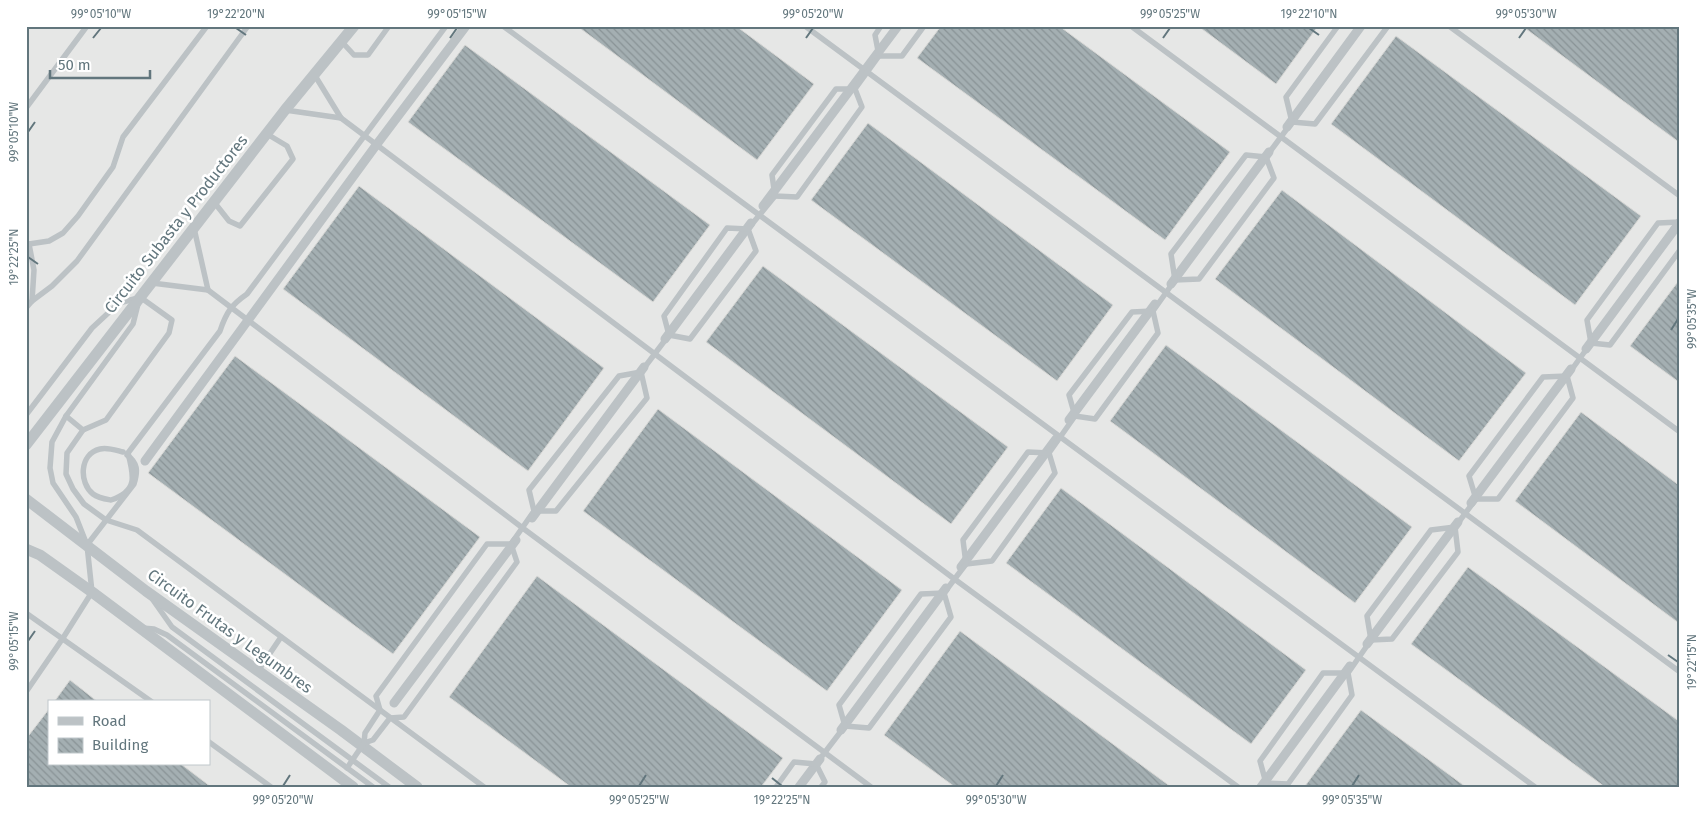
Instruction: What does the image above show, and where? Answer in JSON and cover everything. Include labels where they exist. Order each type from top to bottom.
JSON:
[{"type":"street","name":"Circuito Subasta y Productores","points":[[26,444],[285,110],[354,26]]},
{"type":"street","points":[[145,461],[377,144],[466,26]]},
{"type":"street","points":[[394,703],[898,26]]},
{"type":"street","points":[[799,787],[1361,26]]},
{"type":"street","points":[[1263,786],[1680,222]]},
{"type":"street","name":"Circuito Frutas y Legumbres","points":[[26,499],[146,591],[417,787]]},
{"type":"street","points":[[26,549],[40,555],[92,592],[353,787]]},
{"type":"lane","points":[[26,108],[87,26]]},
{"type":"lane","points":[[32,301],[34,270],[27,243],[49,240],[63,233],[78,216],[113,167],[123,137],[207,26]]},
{"type":"lane","points":[[26,308],[77,262],[248,26]]},
{"type":"lane","points":[[342,42],[354,55],[368,55],[389,26]]},
{"type":"lane","points":[[87,545],[134,484],[137,476],[134,460],[123,452],[99,449],[88,458],[83,471],[83,478],[94,495],[111,500],[127,492],[132,482],[133,472],[128,453],[220,330],[225,315],[236,301],[247,294],[446,26]]},
{"type":"lane","points":[[503,26],[1059,434],[1357,657],[1535,787]]},
{"type":"lane","points":[[805,26],[1680,672]]},
{"type":"lane","points":[[855,89],[879,56],[875,35],[881,26]]},
{"type":"lane","points":[[879,56],[902,56],[924,26]]},
{"type":"lane","points":[[1131,26],[1680,432]]},
{"type":"lane","points":[[1292,122],[1286,97],[1338,26]]},
{"type":"lane","points":[[1292,122],[1315,124],[1388,26]]},
{"type":"lane","points":[[1449,26],[1680,196]]},
{"type":"lane","points":[[314,74],[341,118],[953,578],[1238,787]]},
{"type":"lane","points":[[748,229],[775,196],[772,175],[836,89],[855,89]]},
{"type":"lane","points":[[775,196],[797,197],[862,107],[855,89]]},
{"type":"lane","points":[[285,110],[341,118]]},
{"type":"lane","points":[[1266,156],[1292,122]]},
{"type":"lane","points":[[214,202],[229,221],[240,226],[293,159],[287,146],[267,134]]},
{"type":"lane","points":[[1075,416],[1095,419],[1158,333],[1153,312],[1175,280],[1171,254],[1246,155],[1266,156]]},
{"type":"lane","points":[[1175,280],[1199,279],[1274,178],[1266,156]]},
{"type":"lane","points":[[1476,499],[1498,499],[1573,398],[1568,376],[1591,343],[1587,320],[1658,223],[1680,222]]},
{"type":"lane","points":[[194,228],[208,290]]},
{"type":"lane","points":[[669,335],[664,316],[727,228],[748,229]]},
{"type":"lane","points":[[669,335],[690,339],[756,251],[748,229]]},
{"type":"lane","points":[[1591,343],[1610,345],[1680,250]]},
{"type":"lane","points":[[152,283],[208,290],[524,529],[871,787]]},
{"type":"lane","points":[[26,416],[92,328],[119,303],[140,297]]},
{"type":"lane","points":[[26,692],[92,592],[87,545],[76,517],[53,483],[50,468],[52,442],[66,416],[133,324],[140,297]]},
{"type":"lane","points":[[140,297],[172,320],[169,333],[106,420],[83,430],[66,453],[66,474],[73,489],[84,504],[106,520],[137,530],[484,787]]},
{"type":"lane","points":[[1075,416],[1069,395],[1132,312],[1153,312]]},
{"type":"lane","points":[[511,544],[534,511],[529,490],[619,376],[641,372],[669,335]]},
{"type":"lane","points":[[534,511],[556,511],[647,398],[641,372]]},
{"type":"lane","points":[[1476,499],[1468,476],[1543,377],[1568,376]]},
{"type":"lane","points":[[66,416],[83,430]]},
{"type":"lane","points":[[1048,453],[1075,416]]},
{"type":"lane","points":[[944,593],[966,564],[963,540],[1028,452],[1048,453]]},
{"type":"lane","points":[[966,564],[992,561],[1055,473],[1048,453]]},
{"type":"lane","points":[[1372,640],[1392,640],[1458,552],[1455,528],[1476,499]]},
{"type":"lane","points":[[1348,673],[1323,673],[1260,761],[1263,786],[1288,784],[1352,694],[1348,673],[1372,640],[1367,616],[1431,530],[1455,528]]},
{"type":"lane","points":[[347,768],[364,743],[365,733],[380,710],[376,696],[488,544],[511,544]]},
{"type":"lane","points":[[364,743],[373,740],[390,718],[404,717],[410,709],[518,562],[511,544]]},
{"type":"lane","points":[[146,591],[172,627],[388,787]]},
{"type":"lane","points":[[845,726],[839,704],[921,594],[944,593]]},
{"type":"lane","points":[[845,726],[869,728],[951,617],[944,593]]},
{"type":"lane","points":[[26,613],[149,700]]},
{"type":"lane","points":[[140,628],[154,629],[167,635],[373,787]]},
{"type":"lane","points":[[258,671],[281,637]]},
{"type":"lane","points":[[816,764],[845,726]]},
{"type":"lane","points":[[210,743],[271,787]]},
{"type":"lane","points":[[776,787],[794,762],[816,764]]},
{"type":"lane","points":[[816,764],[825,782],[822,787]]},
{"type":"shaded area","points":[[26,26],[1680,26],[1680,787],[26,787]]},
{"type":"building","points":[[577,26],[736,26],[814,84],[757,160]]},
{"type":"building","points":[[941,26],[1059,26],[1230,152],[1165,240],[917,58]]},
{"type":"building","points":[[1198,26],[1318,26],[1276,84]]},
{"type":"building","points":[[1522,26],[1680,26],[1680,143]]},
{"type":"building","points":[[1396,36],[1641,216],[1575,305],[1331,124]]},
{"type":"building","points":[[465,45],[710,225],[653,302],[408,122]]},
{"type":"building","points":[[868,123],[1113,305],[1057,381],[811,200]]},
{"type":"building","points":[[359,186],[604,368],[528,471],[283,289]]},
{"type":"building","points":[[1282,190],[1526,373],[1459,461],[1215,279]]},
{"type":"building","points":[[763,266],[1008,447],[951,524],[706,342]]},
{"type":"building","points":[[1680,279],[1680,383],[1630,346]]},
{"type":"building","points":[[1166,345],[1412,527],[1355,603],[1110,421]]},
{"type":"building","points":[[235,356],[480,537],[393,654],[148,473]]},
{"type":"building","points":[[658,409],[902,590],[827,691],[583,511]]},
{"type":"building","points":[[1581,412],[1680,486],[1680,624],[1515,501]]},
{"type":"building","points":[[1061,488],[1306,670],[1251,744],[1006,563]]},
{"type":"building","points":[[1468,567],[1680,722],[1680,787],[1605,787],[1411,644]]},
{"type":"building","points":[[537,576],[783,758],[761,787],[571,787],[449,697]]},
{"type":"building","points":[[960,631],[1171,787],[955,787],[884,735]]},
{"type":"building","points":[[70,680],[95,700],[55,700]]},
{"type":"building","points":[[48,710],[48,766],[184,766],[211,787],[26,787],[26,739]]},
{"type":"building","points":[[1361,710],[1466,787],[1306,787]]}]
